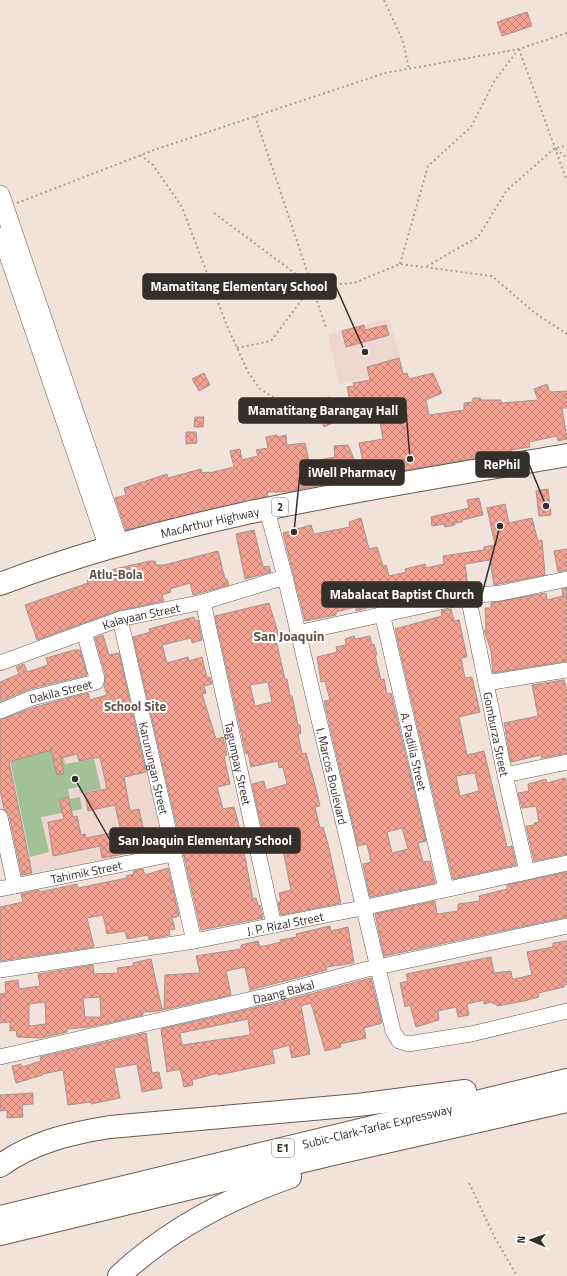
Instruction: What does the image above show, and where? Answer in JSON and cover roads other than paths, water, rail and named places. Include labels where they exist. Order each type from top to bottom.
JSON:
[{"type":"highway","name":"MacArthur Highway","points":[[0,584],[54,564],[113,546],[267,510],[567,455]]},
{"type":"highway","points":[[0,1166],[22,1153],[44,1143],[72,1134],[110,1127],[391,1101],[502,1086],[567,1073]]},
{"type":"highway","name":"Subic-Clark-Tarlac Expressway","points":[[0,1217],[567,1080]]},
{"type":"highway","name":"Subic-Clark-Tarlac Expressway","points":[[0,1234],[337,1153],[567,1101]]},
{"type":"highway","points":[[119,1276],[156,1245],[198,1218],[262,1187],[321,1166],[337,1153]]},
{"type":"main road","points":[[2,202],[113,546]]},
{"type":"street","points":[[0,235],[113,546]]},
{"type":"street","name":"I. Marcos Boulevard","points":[[267,510],[285,577],[392,1032],[399,1041],[408,1044],[471,1034],[567,1011]]},
{"type":"street","name":"Kalayaan Street","points":[[0,663],[120,619],[203,602],[285,577]]},
{"type":"street","points":[[297,633],[382,613],[567,579]]},
{"type":"street","name":"Gomburza Street","points":[[468,596],[504,775],[526,872]]},
{"type":"street","name":"Tagumpay Street","points":[[203,602],[274,925]]},
{"type":"street","name":"A. Padilla Street","points":[[382,613],[446,889]]},
{"type":"street","name":"Karunungan Street","points":[[120,619],[194,941]]},
{"type":"street","name":"Dakila Street","points":[[0,711],[32,698],[96,682],[97,678],[84,632]]},
{"type":"street","points":[[486,684],[567,670]]},
{"type":"street","points":[[504,775],[567,762]]},
{"type":"street","points":[[0,817],[15,886]]},
{"type":"street","name":"Tahimik Street","points":[[0,889],[173,854]]},
{"type":"street","name":"J. P. Rizal Street","points":[[0,970],[194,941],[362,908],[567,862]]},
{"type":"street","name":"Daang Bakal","points":[[0,1057],[270,995],[376,968],[567,926]]},
{"type":"place","name":"Mamatitang Elementary School","points":[[365,352]]},
{"type":"place","name":"Mamatitang Barangay Hall","points":[[410,459]]},
{"type":"place","name":"RePhil","points":[[546,506]]},
{"type":"place","name":"Mabalacat Baptist Church","points":[[500,526]]},
{"type":"place","name":"iWell Pharmacy","points":[[294,532]]},
{"type":"place","name":"San Joaquin Elementary School","points":[[75,779]]},
{"type":"district","name":"Atlu-Bola","points":[[116,574]]},
{"type":"district","name":"San Joaquin","points":[[289,635]]},
{"type":"district","name":"School Site","points":[[135,706]]}]
